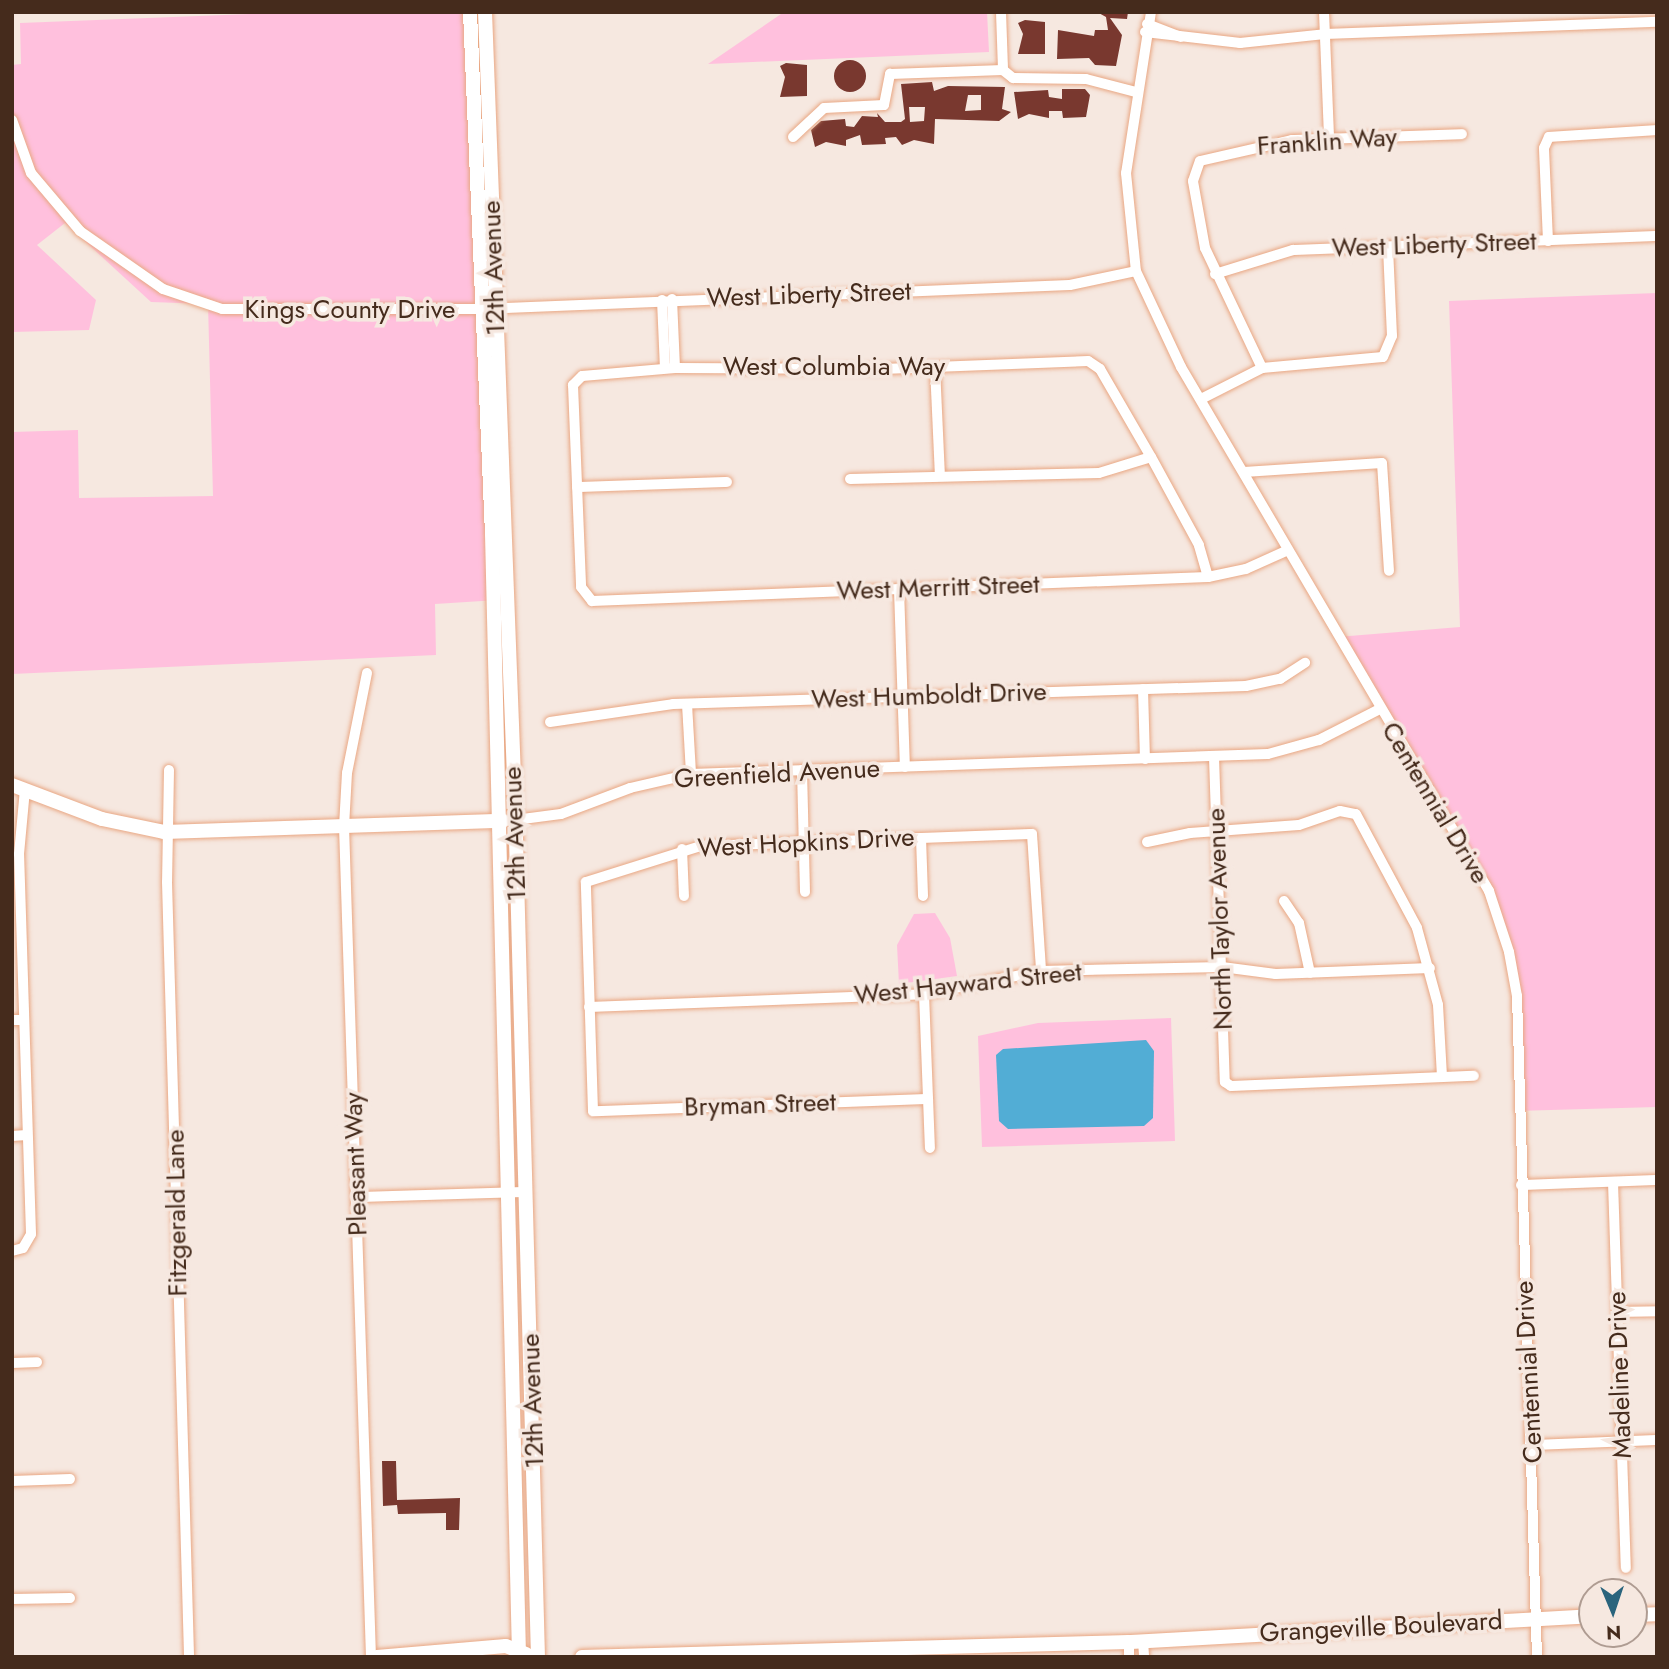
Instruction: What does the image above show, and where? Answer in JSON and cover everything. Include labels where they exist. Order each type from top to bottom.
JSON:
[{"type":"main road","name":"12th Avenue","points":[[470,12],[515,820],[536,1657]]},
{"type":"main road","points":[[476,12],[478,44],[486,61]]},
{"type":"main road","name":"12th Avenue","points":[[485,12],[497,821],[510,1192],[519,1654]]},
{"type":"main road","name":"Greenfield Avenue","points":[[19,787],[102,819],[167,832],[515,820]]},
{"type":"main road","name":"Grangeville Boulevard","points":[[582,1657],[1134,1646],[1578,1617]]},
{"type":"main road","points":[[377,1657],[506,1646],[519,1654],[536,1657]]},
{"type":"street","points":[[1001,12],[1003,70]]},
{"type":"street","name":"Centennial Drive","points":[[1151,12],[1136,92],[1126,173],[1136,271],[1161,331],[1378,710],[1489,891],[1501,923],[1517,996],[1521,1185],[1533,1445],[1537,1657]]},
{"type":"street","points":[[1324,12],[1329,138]]},
{"type":"street","points":[[1146,28],[1181,37],[1240,43],[1325,34],[1657,22]]},
{"type":"street","points":[[793,137],[824,108],[884,105],[890,74],[1003,70],[1013,78],[1086,79],[1136,92]]},
{"type":"street","name":"Kings County Drive","points":[[12,120],[31,173],[51,201],[80,231],[163,289],[222,309],[264,313],[488,309]]},
{"type":"street","points":[[1548,241],[1547,140],[1552,135],[1657,130]]},
{"type":"street","name":"Franklin Way","points":[[1214,274],[1196,201],[1196,166],[1207,158],[1260,144],[1329,138],[1462,134]]},
{"type":"street","name":"West Liberty Street","points":[[1214,274],[1267,254],[1657,236]]},
{"type":"street","points":[[1201,399],[1262,368],[1388,353],[1388,247]]},
{"type":"street","name":"West Liberty Street","points":[[488,309],[1070,285],[1136,271]]},
{"type":"street","points":[[1214,274],[1262,368]]},
{"type":"street","points":[[667,300],[670,368]]},
{"type":"street","name":"West Columbia Way","points":[[577,487],[575,379],[670,368],[936,367],[1094,363],[1151,457]]},
{"type":"street","points":[[936,367],[940,475]]},
{"type":"street","points":[[850,479],[1100,473],[1151,457],[1199,545],[1208,578]]},
{"type":"street","points":[[1244,472],[1266,467],[1382,463],[1389,571]]},
{"type":"street","points":[[577,487],[727,482]]},
{"type":"street","name":"West Merritt Street","points":[[577,487],[586,598],[1208,578],[1246,569],[1286,551]]},
{"type":"street","points":[[899,589],[905,767]]},
{"type":"street","name":"West Humboldt Drive","points":[[550,722],[687,704],[1265,684],[1306,663]]},
{"type":"street","name":"Pleasant Way","points":[[367,673],[347,773],[344,826],[371,1657]]},
{"type":"street","points":[[1143,689],[1145,759]]},
{"type":"street","points":[[687,704],[691,775]]},
{"type":"street","name":"Greenfield Avenue","points":[[515,820],[561,814],[630,788],[691,775],[1214,757],[1298,747],[1378,710]]},
{"type":"street","name":"North Taylor Avenue","points":[[1214,757],[1225,1082],[1231,1086],[1441,1077]]},
{"type":"street","name":"Fitzgerald Lane","points":[[169,770],[167,832],[189,1657]]},
{"type":"street","points":[[802,770],[805,892]]},
{"type":"street","points":[[12,1251],[28,1241],[24,1020],[16,905],[19,787]]},
{"type":"street","points":[[1147,842],[1217,830],[1299,825],[1349,810],[1400,892],[1430,968],[1438,1005],[1441,1077],[1474,1076]]},
{"type":"street","name":"West Hopkins Drive","points":[[589,1007],[586,882],[682,849],[1032,834],[1041,971]]},
{"type":"street","points":[[921,838],[923,896]]},
{"type":"street","points":[[682,849],[684,896]]},
{"type":"street","points":[[1284,901],[1299,923],[1310,973]]},
{"type":"street","name":"West Hayward Street","points":[[589,1007],[924,994],[1041,971],[1222,967],[1310,973],[1430,968]]},
{"type":"street","points":[[924,994],[930,1148]]},
{"type":"street","name":"Bryman Street","points":[[589,1007],[593,1111],[928,1099]]},
{"type":"street","points":[[12,1020],[24,1020]]},
{"type":"street","points":[[12,1136],[27,1135]]},
{"type":"street","points":[[1521,1185],[1657,1180]]},
{"type":"street","name":"Madeline Drive","points":[[1613,1182],[1626,1568]]},
{"type":"street","points":[[357,1197],[526,1192]]},
{"type":"street","points":[[1618,1312],[1657,1311]]},
{"type":"street","points":[[12,1363],[37,1362]]},
{"type":"street","points":[[1533,1445],[1657,1440]]},
{"type":"street","points":[[12,1481],[70,1479]]},
{"type":"street","points":[[12,1599],[69,1598]]},
{"type":"street","points":[[1134,1646],[1144,1657]]},
{"type":"shaded area","points":[[304,12],[467,12],[498,600],[435,604],[436,655],[12,674],[12,432],[78,430],[79,498],[213,496],[208,304],[151,302],[65,223],[37,245],[96,300],[89,330],[12,332],[12,65],[21,64],[20,23]]},
{"type":"shaded area","points":[[784,12],[987,12],[989,52],[708,64]]},
{"type":"shaded area","points":[[1657,293],[1657,1107],[1518,1111],[1517,996],[1489,891],[1337,637],[1460,627],[1449,301]]},
{"type":"shaded area","points":[[935,913],[950,938],[957,976],[899,984],[897,945],[914,914]]},
{"type":"shaded area","points":[[1171,1018],[1175,1141],[982,1147],[978,1036],[1038,1023]]},
{"type":"water","points":[[1146,1040],[1154,1051],[1153,1118],[1144,1126],[1008,1129],[999,1121],[996,1055],[1003,1049]]},
{"type":"building","points":[[1097,12],[1128,12],[1127,19],[1110,18],[1122,35],[1116,66],[1095,65],[1089,58],[1057,59],[1058,30],[1094,36],[1095,30],[1108,30],[1106,17]]},
{"type":"building","points":[[1025,20],[1045,22],[1045,54],[1018,54],[1023,34],[1018,23]]},
{"type":"building","points":[[850,60],[861,65],[866,76],[861,87],[850,92],[839,87],[834,76],[839,65]]},
{"type":"building","points":[[786,63],[807,65],[807,96],[780,97],[785,77],[780,66]]},
{"type":"building","points":[[932,82],[934,91],[948,86],[1005,87],[1002,109],[1011,112],[999,121],[935,119],[934,144],[914,140],[902,145],[896,137],[885,138],[886,144],[862,145],[860,135],[846,140],[846,146],[826,142],[815,147],[811,130],[821,121],[845,119],[846,126],[854,127],[862,116],[878,117],[877,113],[885,122],[901,122],[905,119],[901,84]],"holes":[[[968,95],[981,95],[981,110],[965,111]],[[909,107],[925,107],[924,121],[910,122]]]},
{"type":"building","points":[[1062,89],[1085,89],[1090,95],[1086,117],[1063,118],[1062,111],[1049,111],[1049,118],[1029,114],[1018,119],[1014,92],[1048,90],[1049,97],[1062,99]]},
{"type":"building","points":[[382,1461],[396,1461],[397,1500],[460,1498],[459,1530],[446,1530],[446,1513],[398,1514],[397,1505],[383,1506]]}]
